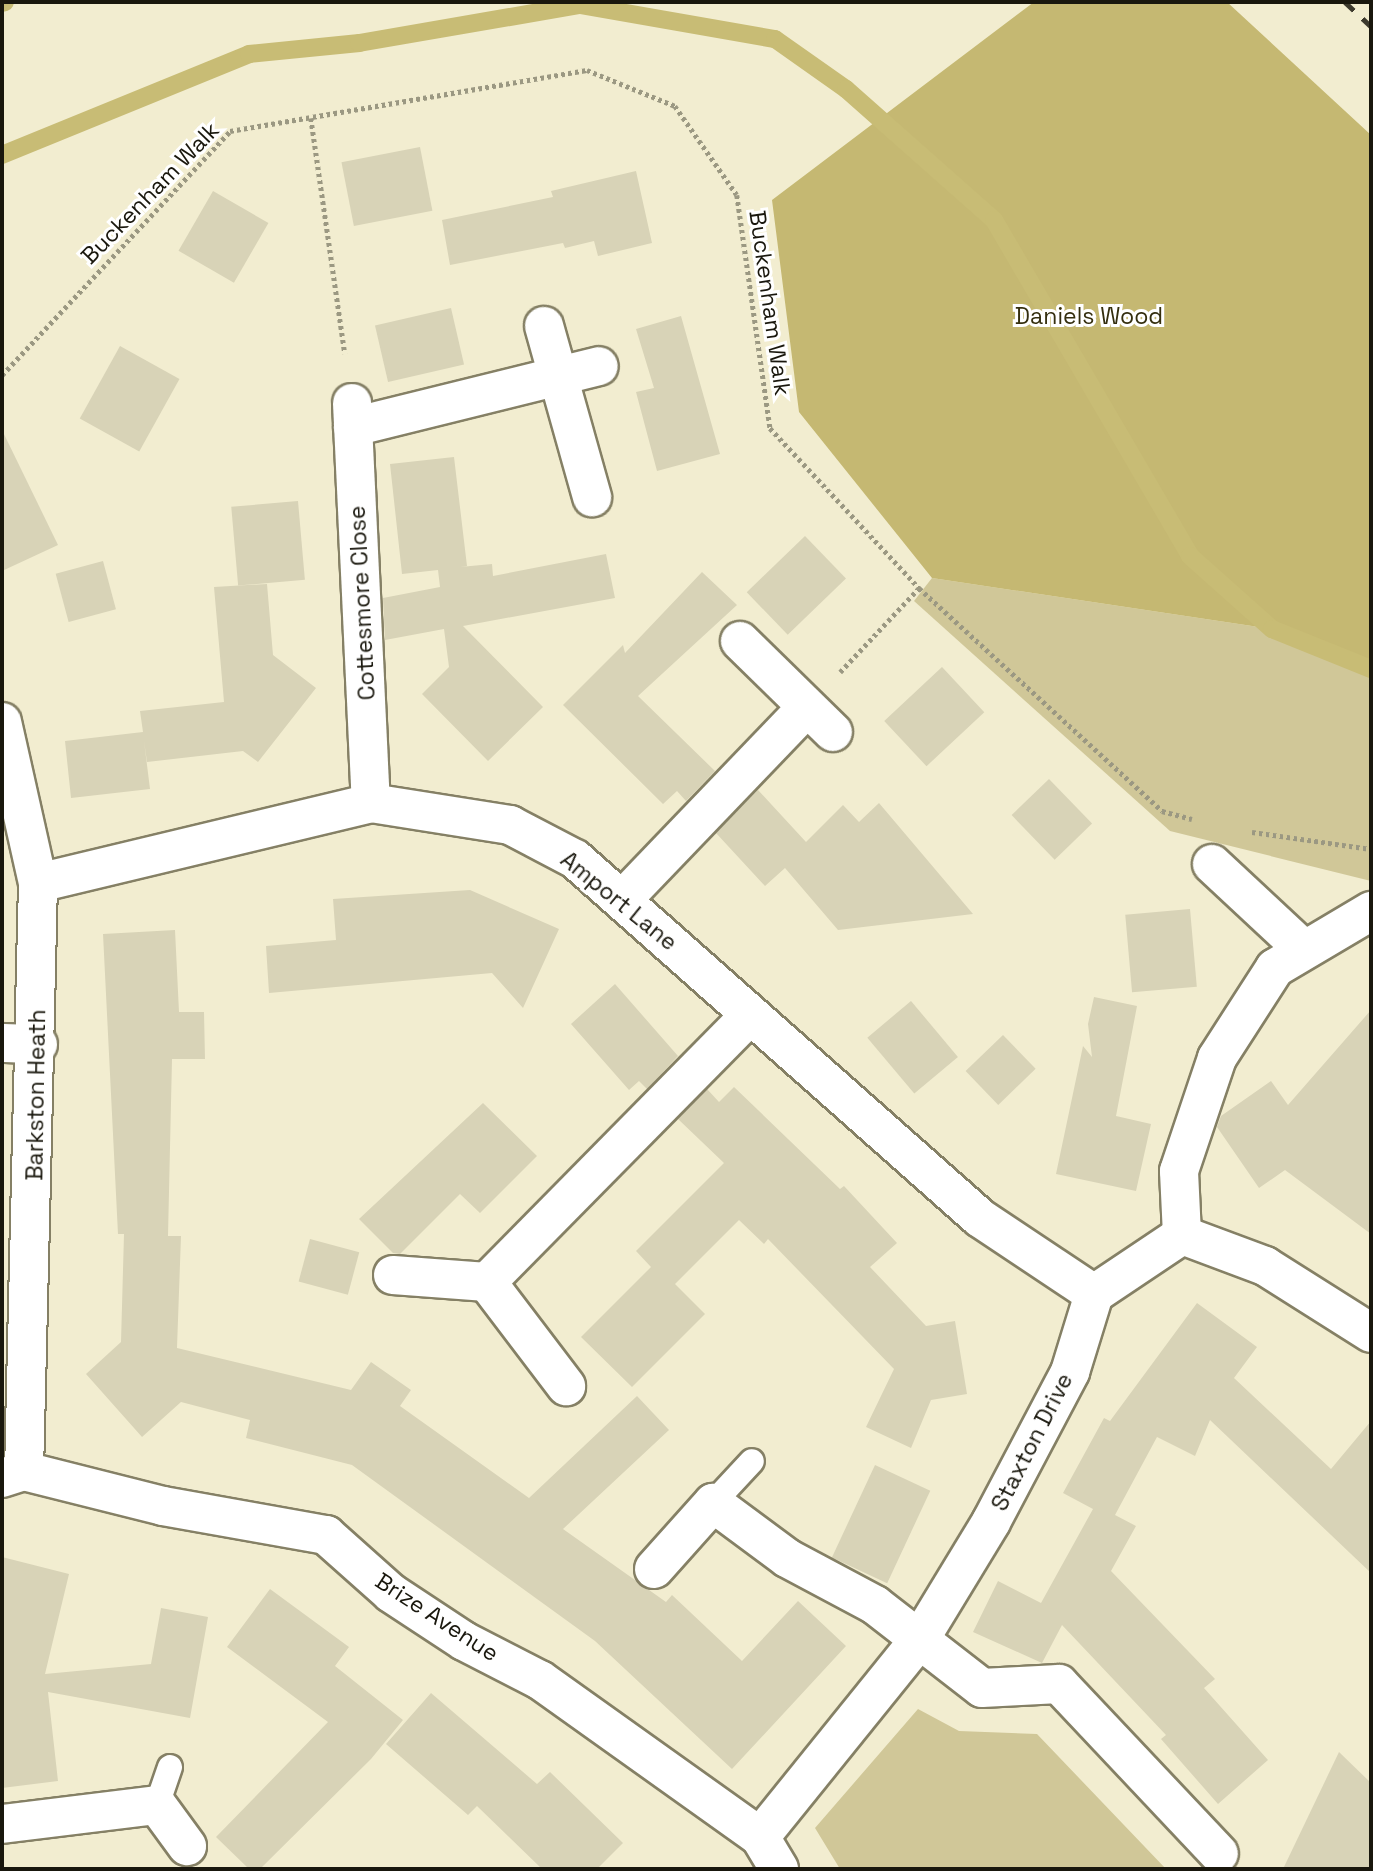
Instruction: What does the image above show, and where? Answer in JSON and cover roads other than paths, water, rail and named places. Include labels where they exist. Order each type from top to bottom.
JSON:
[{"type":"street","points":[[544,326],[555,377],[593,497]]},
{"type":"street","points":[[555,377],[599,366]]},
{"type":"street","name":"Cottesmore Close","points":[[371,803],[353,415],[555,377]]},
{"type":"street","points":[[624,898],[819,721],[740,641]]},
{"type":"street","name":"Barkston Heath","points":[[2,722],[38,883],[20,1043],[13,1475]]},
{"type":"street","name":"Amport Lane","points":[[38,883],[371,803],[510,825],[575,859],[624,898],[750,1015],[981,1218],[1094,1294]]},
{"type":"street","points":[[1212,864],[1302,948]]},
{"type":"street","points":[[1182,1235],[1179,1171],[1217,1058],[1275,968],[1302,948],[1371,911]]},
{"type":"street","points":[[487,1282],[750,1015]]},
{"type":"street","points":[[1094,1294],[1182,1235]]},
{"type":"street","points":[[1182,1235],[1265,1266],[1371,1333]]},
{"type":"street","points":[[393,1275],[487,1282],[566,1386]]},
{"type":"street","name":"Staxton Drive","points":[[760,1837],[920,1639],[992,1522],[1070,1372],[1094,1294]]},
{"type":"street","name":"Brize Avenue","points":[[13,1475],[163,1506],[326,1535],[391,1593],[464,1641],[540,1680],[760,1837],[779,1869]]},
{"type":"street","points":[[654,1569],[713,1503],[787,1558],[875,1605],[982,1688],[1059,1684],[1219,1854]]},
{"type":"street","points":[[2,1824],[157,1805],[187,1846]]},
{"type":"lane","points":[[713,1503],[752,1461]]},
{"type":"lane","points":[[157,1805],[170,1767]]},
{"type":"waterway","points":[[2,155],[249,54],[359,43],[580,5],[775,39],[846,89],[994,220],[1190,556],[1272,629],[1371,669]]},
{"type":"railway","points":[[1345,2],[1371,26]]},
{"type":"park label","name":"Daniels Wood","points":[[1089,316]]}]
